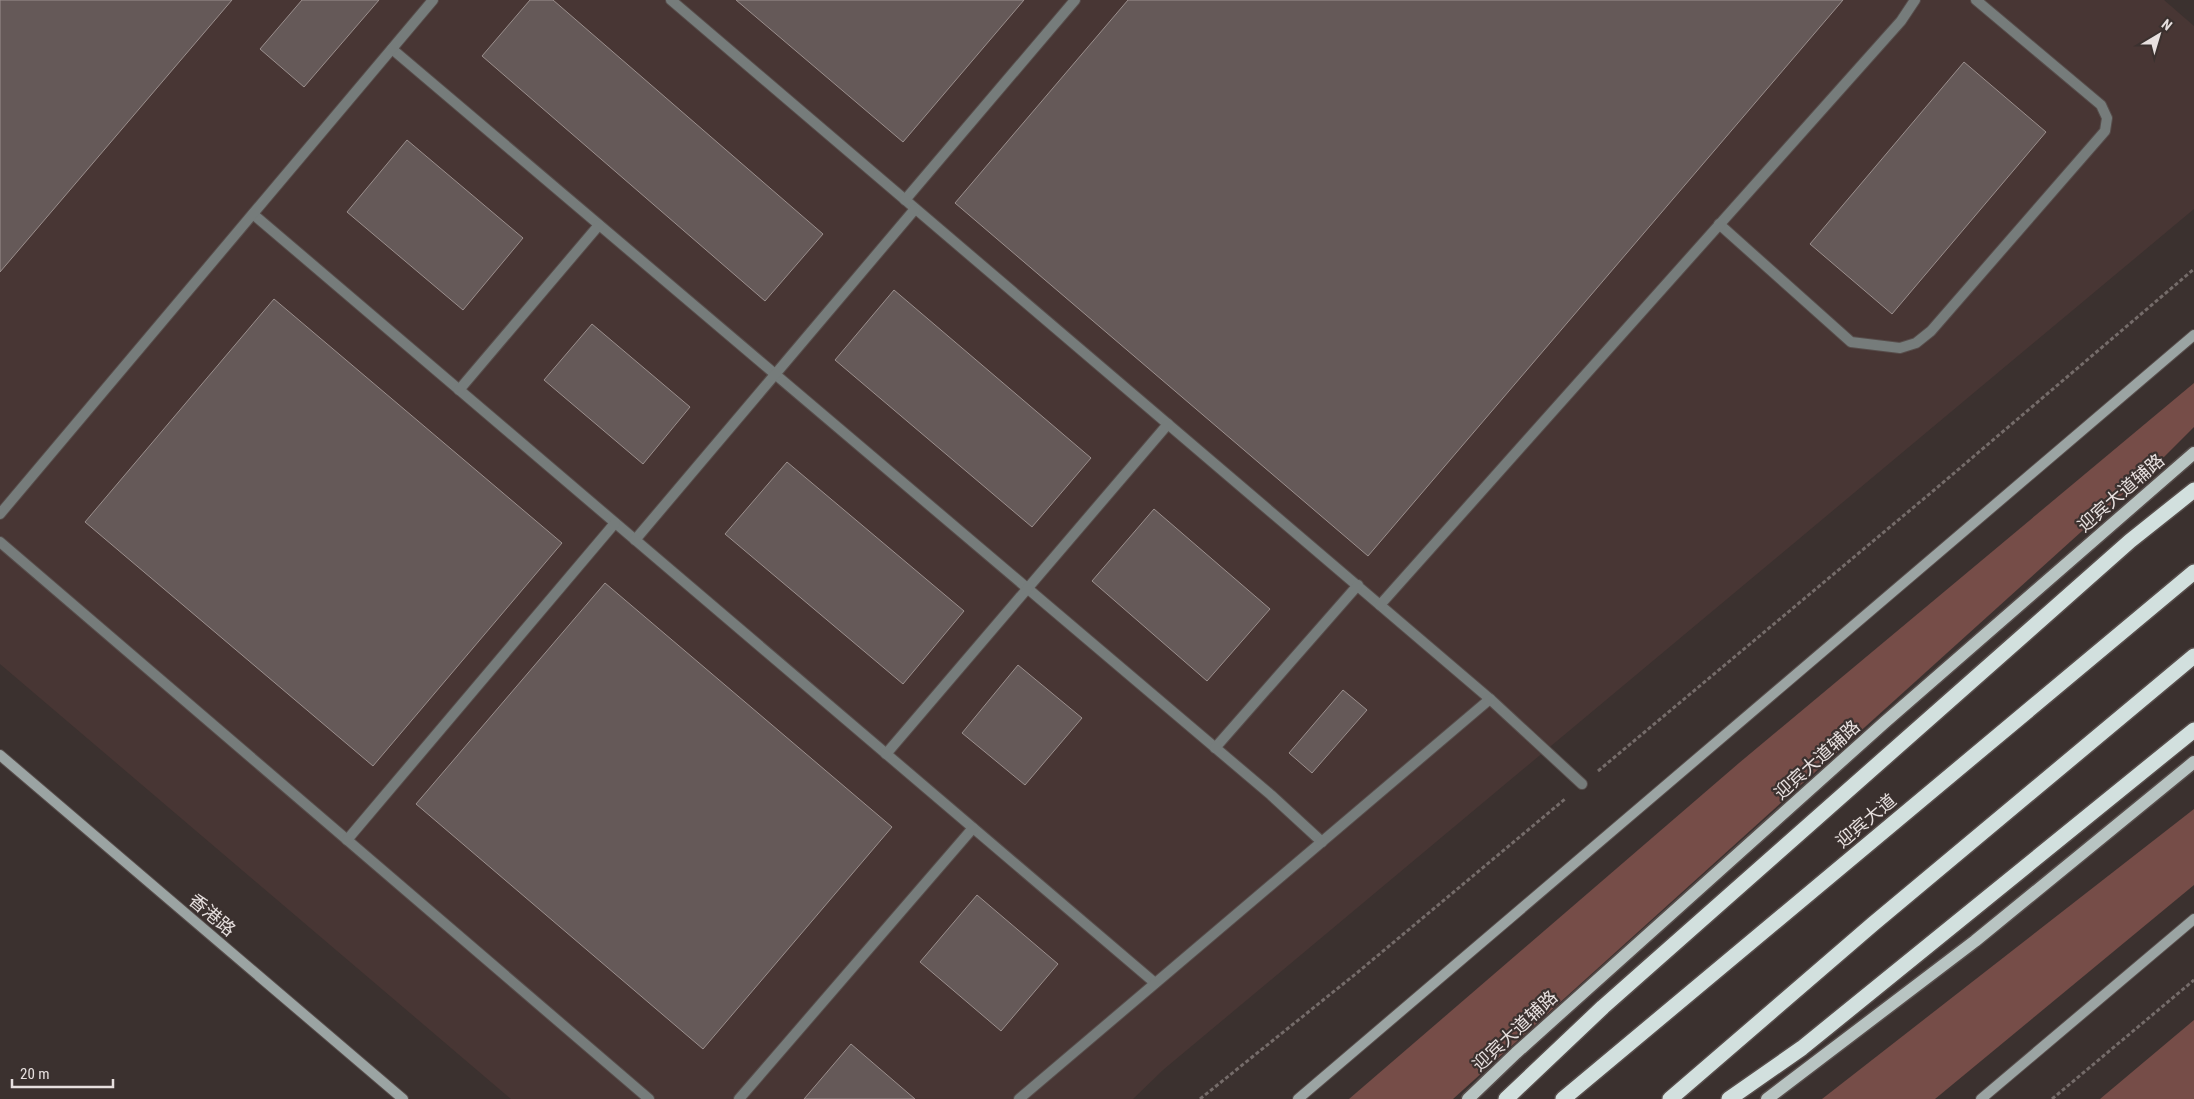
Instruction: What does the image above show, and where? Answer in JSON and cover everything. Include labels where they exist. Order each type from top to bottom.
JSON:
[{"type":"highway","points":[[1506,1099],[1632,980],[2130,541],[2194,490]]},
{"type":"highway","name":"迎宾大道","points":[[1563,1099],[2194,572]]},
{"type":"highway","points":[[1670,1099],[1873,924],[2194,656]]},
{"type":"highway","points":[[1729,1099],[1802,1048],[2194,730]]},
{"type":"main road","name":"迎宾大道辅路","points":[[1468,1099],[1516,1053],[1885,722],[2194,453]]},
{"type":"main road","points":[[1767,1099],[1975,941],[2194,762]]},
{"type":"street","points":[[1298,1099],[2194,336]]},
{"type":"street","name":"香港路","points":[[0,755],[404,1099]]},
{"type":"street","points":[[1981,1099],[2194,919]]},
{"type":"lane","points":[[0,514],[434,0]]},
{"type":"lane","points":[[671,0],[1358,585],[1490,699],[1582,784]]},
{"type":"lane","points":[[905,200],[1075,0]]},
{"type":"lane","points":[[1380,605],[1901,21],[1915,0]]},
{"type":"lane","points":[[1719,224],[1851,342],[1900,348],[1916,343],[1931,331],[2105,131],[2107,118],[2101,105],[1976,0]]},
{"type":"lane","points":[[392,49],[1216,748],[1322,842]]},
{"type":"lane","points":[[636,540],[916,209]]},
{"type":"lane","points":[[253,214],[1155,983]]},
{"type":"lane","points":[[459,390],[599,225]]},
{"type":"lane","points":[[886,754],[1168,424]]},
{"type":"lane","points":[[346,840],[616,523]]},
{"type":"lane","points":[[0,542],[649,1099]]},
{"type":"lane","points":[[1216,748],[1358,585]]},
{"type":"lane","points":[[1019,1099],[1490,699]]},
{"type":"lane","points":[[739,1099],[973,828]]},
{"type":"path","points":[[1200,1099],[1358,972],[1941,485],[2194,269]]},
{"type":"path","points":[[2052,1099],[2194,980]]},
{"type":"shaded area","points":[[0,0],[2164,0],[2194,26],[2194,209],[1163,1070],[1133,1099],[511,1099],[0,664]]},
{"type":"shaded area","points":[[2194,383],[2194,427],[2164,457],[1453,1099],[1349,1099],[1739,763]]},
{"type":"shaded area","points":[[2194,809],[2194,885],[1935,1099],[1822,1099]]},
{"type":"shaded area","points":[[2194,1020],[2194,1099],[2100,1099]]},
{"type":"building","points":[[0,0],[232,0],[0,272]]},
{"type":"building","points":[[302,0],[379,0],[304,87],[260,49]]},
{"type":"building","points":[[530,0],[553,0],[823,234],[765,301],[482,56]]},
{"type":"building","points":[[736,0],[1024,0],[903,142]]},
{"type":"building","points":[[1128,0],[1843,0],[1368,556],[955,203]]},
{"type":"building","points":[[1964,62],[2046,132],[1892,314],[1810,244]]},
{"type":"building","points":[[407,140],[523,238],[463,310],[347,212]]},
{"type":"building","points":[[894,290],[1091,458],[1032,527],[835,360]]},
{"type":"building","points":[[274,299],[562,543],[373,766],[85,522]]},
{"type":"building","points":[[592,324],[690,407],[643,464],[544,380]]},
{"type":"building","points":[[787,462],[964,611],[903,684],[725,534]]},
{"type":"building","points":[[1154,509],[1270,609],[1207,681],[1092,581]]},
{"type":"building","points":[[605,583],[892,827],[703,1049],[416,804]]},
{"type":"building","points":[[1018,665],[1082,718],[1025,785],[962,733]]},
{"type":"building","points":[[1343,690],[1367,710],[1312,773],[1289,753]]},
{"type":"building","points":[[977,895],[1058,964],[1001,1031],[920,962]]},
{"type":"building","points":[[851,1044],[915,1099],[804,1099]]}]
